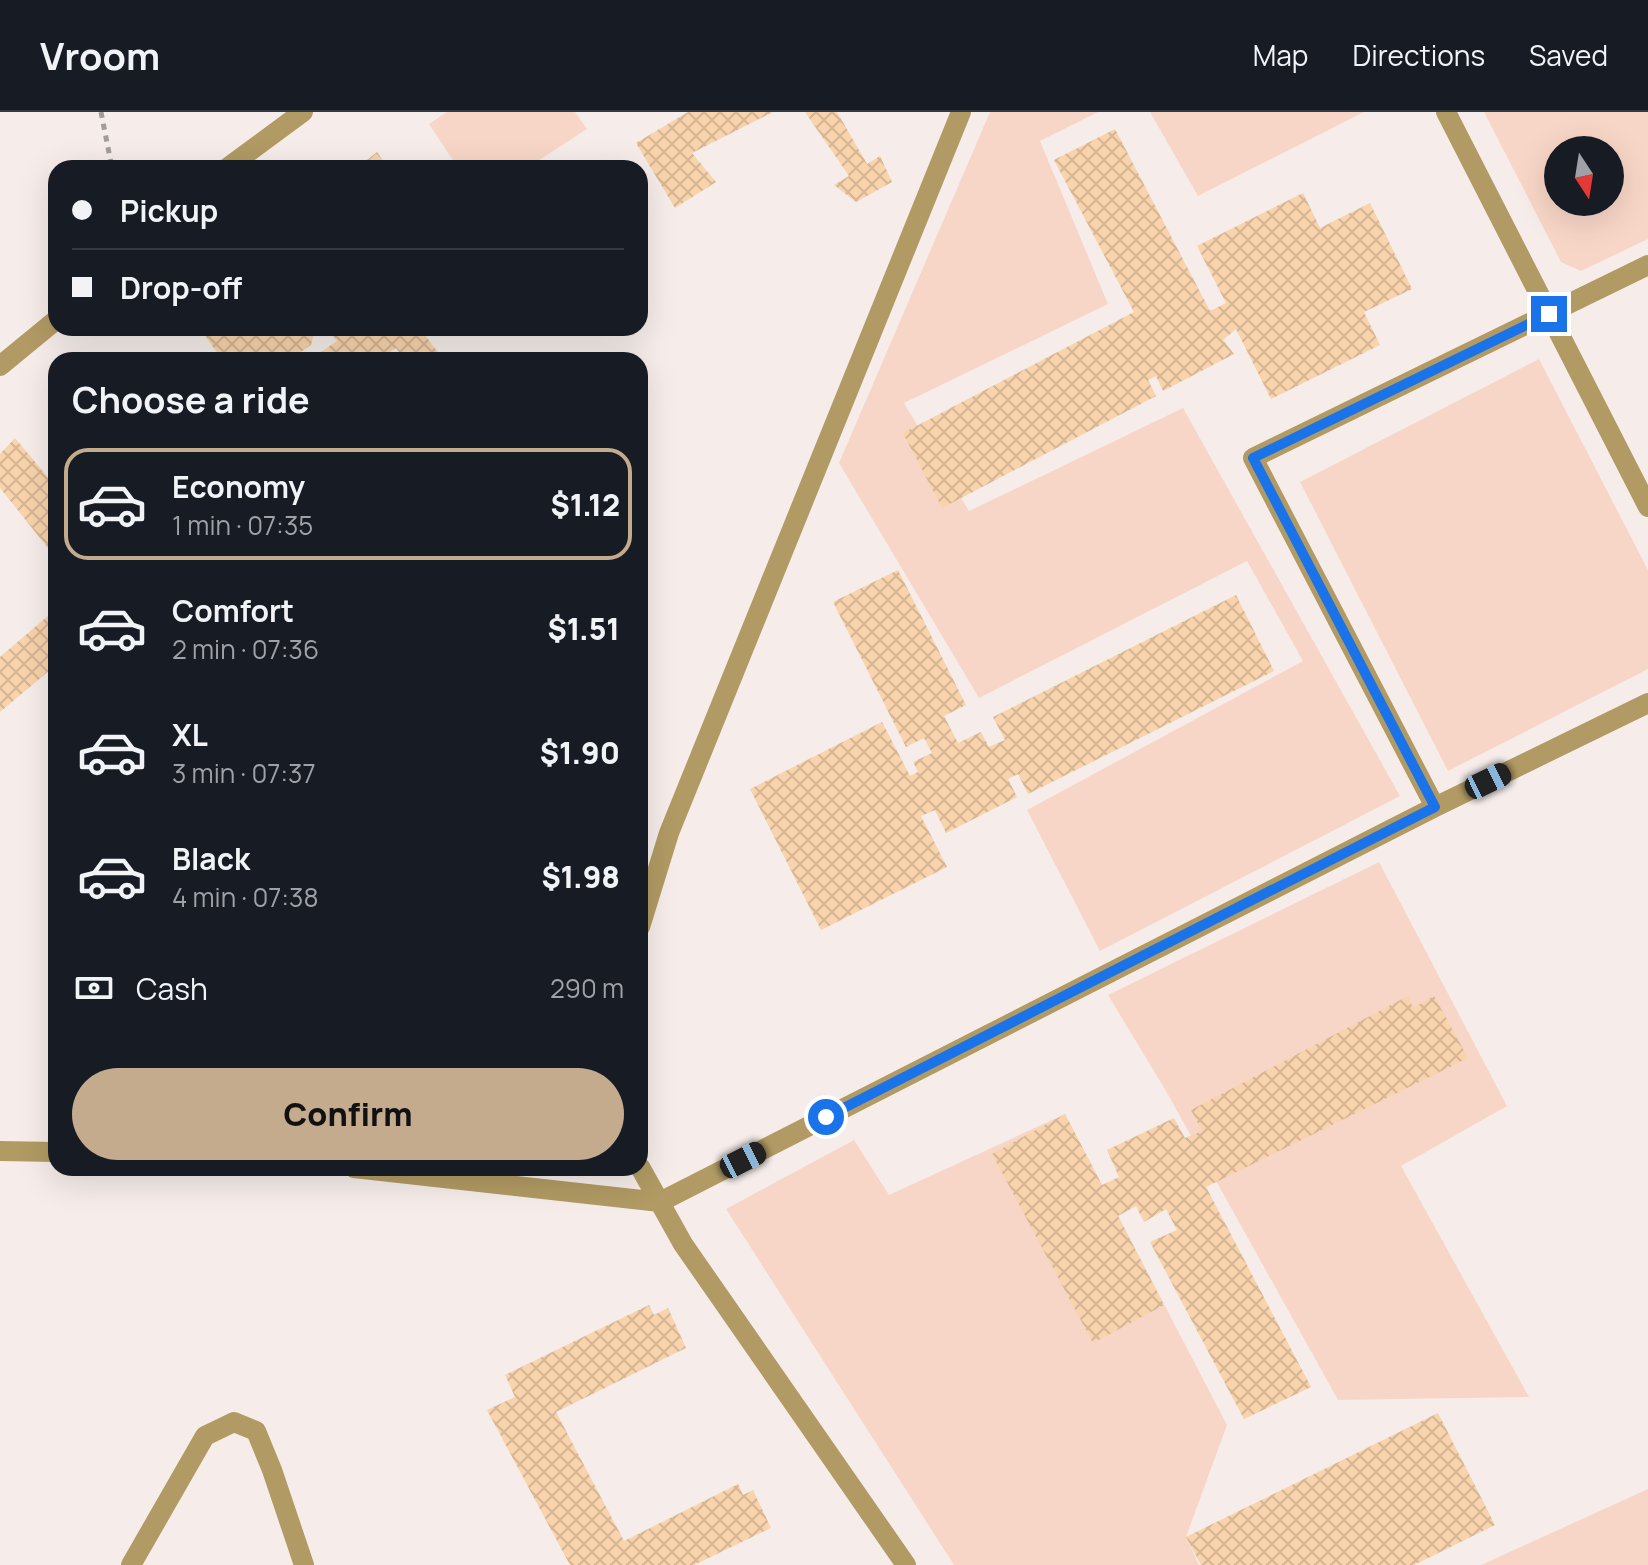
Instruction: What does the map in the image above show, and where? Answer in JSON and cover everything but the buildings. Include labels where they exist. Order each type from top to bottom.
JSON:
[{"type":"street","points":[[238,160],[303,112]]},
{"type":"street","points":[[648,901],[669,833],[961,112]]},
{"type":"street","points":[[1446,112],[1648,507]]},
{"type":"street","points":[[1435,807],[1253,458],[1648,265]]},
{"type":"street","points":[[0,366],[48,327]]},
{"type":"street","points":[[426,1176],[660,1202],[1435,807],[1648,703]]},
{"type":"street","points":[[0,1151],[48,1152]]},
{"type":"street","points":[[645,1176],[683,1244],[906,1565]]},
{"type":"street","points":[[131,1565],[205,1436],[234,1422],[256,1431],[304,1565]]},
{"type":"path","points":[[101,112],[110,160]]},
{"type":"shaded area","points":[[447,112],[575,112],[587,129],[539,160],[453,160],[429,124]]},
{"type":"shaded area","points":[[990,112],[1098,112],[1040,141],[1108,304],[904,403],[969,511],[1183,408],[1400,796],[1100,951],[1027,810],[1303,661],[1247,561],[979,698],[839,463]]},
{"type":"shaded area","points":[[1150,112],[1364,112],[1198,196]]},
{"type":"shaded area","points":[[1484,112],[1648,112],[1648,239],[1581,271],[1561,262]]},
{"type":"shaded area","points":[[1539,359],[1648,570],[1648,669],[1448,771],[1300,482]]},
{"type":"shaded area","points":[[1379,862],[1507,1106],[1401,1166],[1529,1397],[1338,1400],[1166,1091],[1108,995]]},
{"type":"shaded area","points":[[1065,1114],[1227,1425],[1186,1537],[1199,1565],[954,1565],[726,1209],[854,1140],[889,1195]]},
{"type":"shaded area","points":[[1648,1489],[1648,1565],[1481,1565]]},
{"type":"route","points":[[826,1117],[1435,807],[1253,458],[1549,314]]}]
